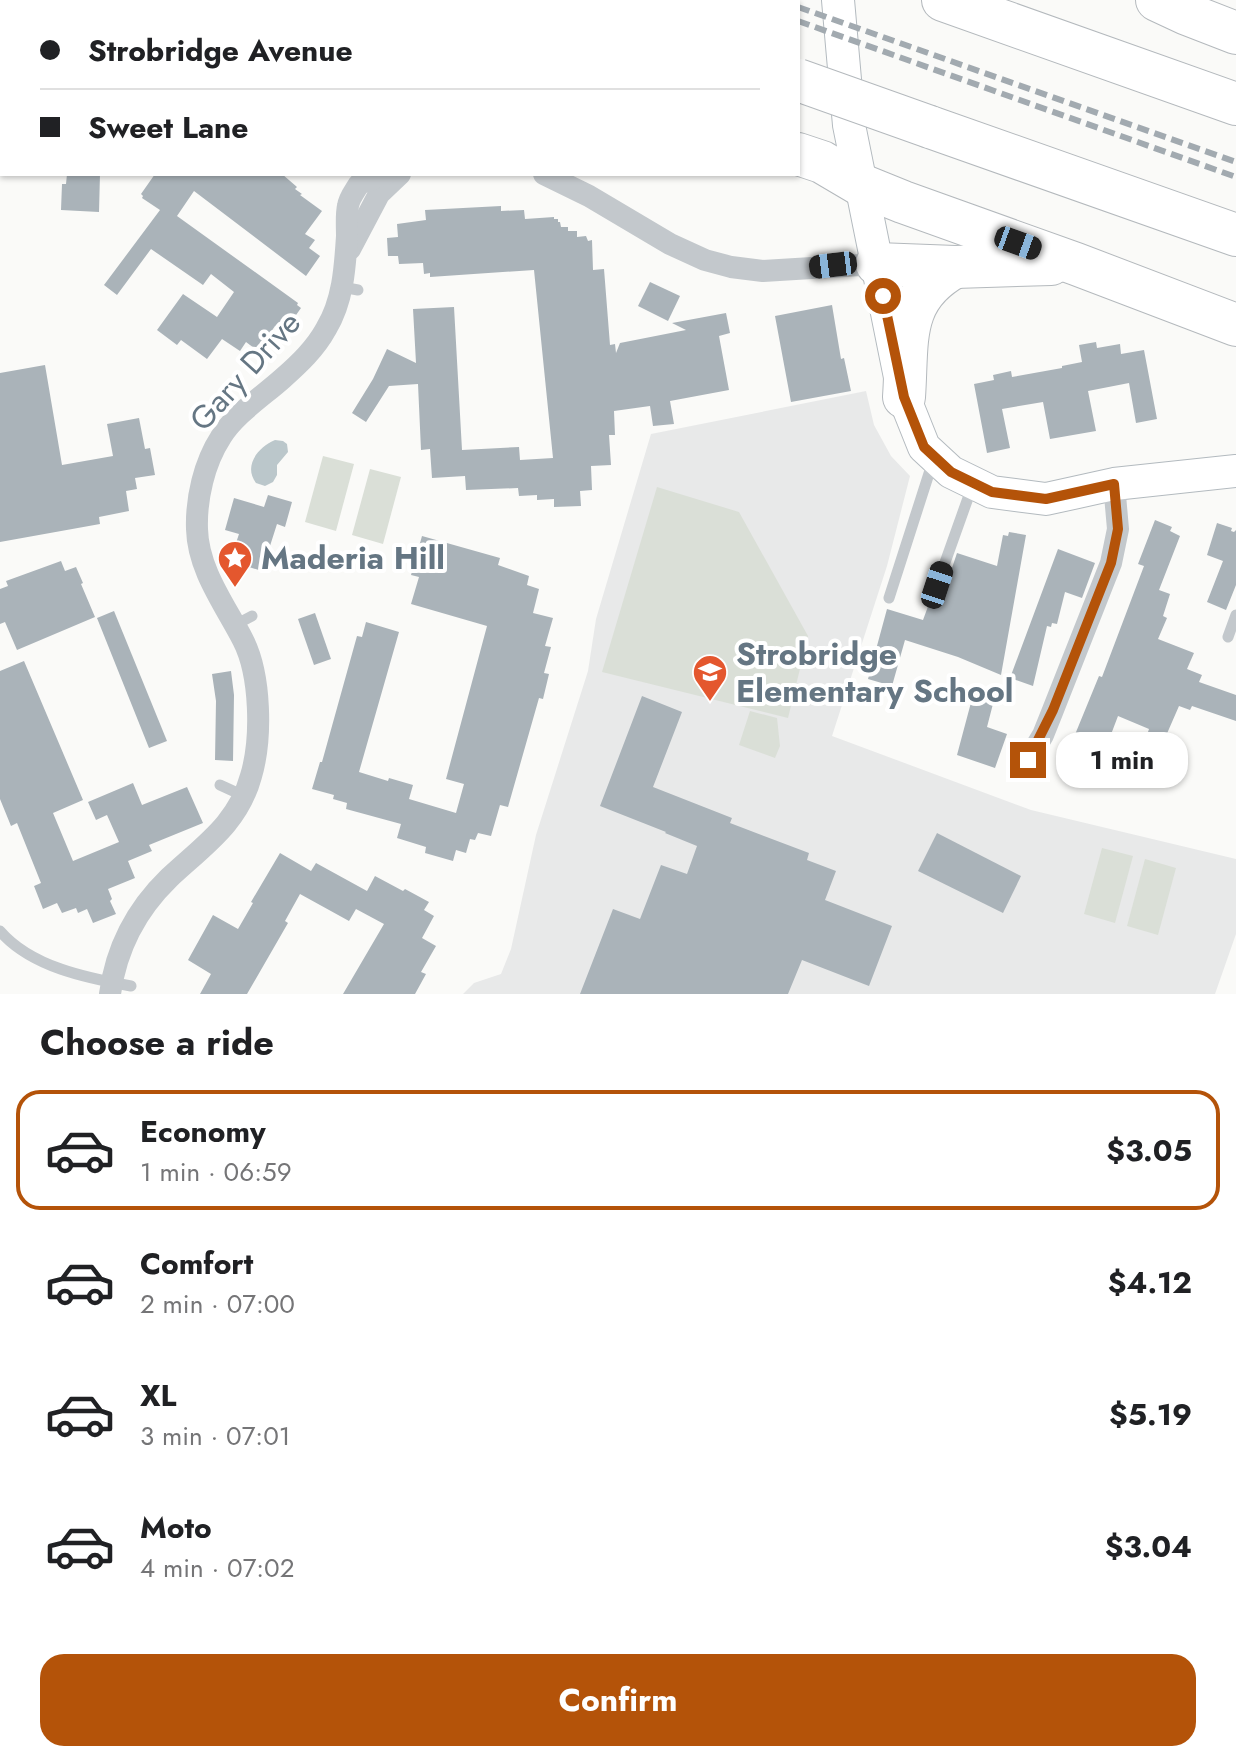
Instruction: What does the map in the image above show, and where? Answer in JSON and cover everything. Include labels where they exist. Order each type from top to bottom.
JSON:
[{"type":"highway","points":[[943,0],[1236,104]]},
{"type":"highway","points":[[1157,0],[1236,33]]},
{"type":"highway","points":[[800,81],[1236,235]]},
{"type":"highway","points":[[800,155],[822,162],[861,185],[903,202],[1236,325]]},
{"type":"highway","points":[[880,280],[955,267],[1076,264]]},
{"type":"highway","points":[[904,397],[909,327],[916,304],[936,277],[955,267]]},
{"type":"main road","points":[[838,0],[849,125],[880,280],[904,397],[929,452],[951,472],[992,492],[1046,499],[1114,484],[1236,471]]},
{"type":"street","name":"Gary Drive","points":[[117,987],[124,941],[140,912],[168,879],[229,823],[251,779],[255,758],[256,690],[245,643],[244,620],[208,575],[199,548],[197,507],[210,459],[221,436],[306,357],[325,332],[350,288],[346,257],[348,204],[359,184],[381,176]]},
{"type":"street","name":"Gary Drive","points":[[346,257],[379,194],[398,176]]},
{"type":"street","points":[[548,176],[589,196],[670,244],[705,260],[763,271],[833,265],[880,280]]},
{"type":"street","points":[[1028,760],[1053,710],[1111,563],[1118,529],[1114,484]]},
{"type":"lane","points":[[889,598],[929,452]]},
{"type":"lane","points":[[937,585],[973,483]]},
{"type":"lane","points":[[1228,637],[1236,615]]},
{"type":"lane","points":[[220,785],[244,796]]},
{"type":"lane","points":[[0,931],[28,953],[64,970],[117,987]]},
{"type":"shaded area","name":"Strobridge Elementary School","points":[[866,391],[874,425],[891,456],[910,476],[887,566],[832,736],[1031,810],[1236,859],[1236,934],[1215,994],[463,994],[474,983],[501,974],[511,949],[536,835],[588,671],[596,619],[651,434]]},
{"type":"shaded area","points":[[275,440],[287,444],[288,452],[277,465],[273,482],[265,486],[256,483],[252,477],[252,464],[258,452]]},
{"type":"shaded area","points":[[323,456],[354,464],[336,531],[305,522]]},
{"type":"shaded area","points":[[370,469],[401,477],[383,544],[352,535]]},
{"type":"shaded area","points":[[657,487],[739,512],[808,636],[788,718],[602,672]]},
{"type":"shaded area","points":[[750,711],[777,718],[780,746],[775,758],[739,745]]},
{"type":"shaded area","points":[[1102,848],[1133,856],[1115,923],[1084,914]]},
{"type":"shaded area","points":[[1145,859],[1176,868],[1158,935],[1127,926]]},
{"type":"building","points":[[67,176],[100,176],[99,212],[61,210],[62,184],[66,184]]},
{"type":"building","points":[[154,176],[284,176],[297,187],[295,189],[300,195],[322,211],[305,234],[315,240],[309,248],[320,256],[306,276],[194,191],[177,216],[298,303],[301,308],[284,332],[275,326],[258,351],[246,342],[240,351],[222,339],[207,359],[181,340],[177,345],[157,330],[183,294],[217,317],[234,292],[211,274],[203,285],[151,249],[117,295],[104,285],[160,210],[142,198],[141,194]]},
{"type":"building","points":[[501,206],[501,211],[524,210],[525,219],[554,217],[561,227],[577,231],[577,237],[586,236],[588,241],[592,240],[593,270],[604,269],[610,345],[615,344],[616,353],[620,343],[686,330],[672,323],[726,313],[730,333],[719,336],[729,390],[670,401],[674,424],[653,426],[650,406],[614,411],[615,435],[609,435],[611,465],[591,466],[592,490],[580,491],[581,506],[554,507],[554,499],[537,500],[537,495],[519,496],[518,488],[466,490],[465,476],[432,478],[430,449],[421,450],[418,384],[389,386],[366,422],[352,413],[387,349],[416,363],[413,309],[454,307],[462,450],[519,447],[520,460],[553,458],[534,270],[430,277],[430,273],[424,274],[423,263],[399,264],[398,256],[388,256],[387,238],[398,237],[397,224],[426,220],[425,210]]},
{"type":"building","points":[[650,282],[680,296],[668,321],[638,306]]},
{"type":"building","points":[[832,305],[841,359],[844,358],[851,391],[791,402],[775,316]]},
{"type":"building","points":[[1096,342],[1097,348],[1120,344],[1121,354],[1144,350],[1157,419],[1136,423],[1129,383],[1088,391],[1096,431],[1050,439],[1043,402],[1002,409],[1010,448],[987,453],[974,384],[994,380],[993,375],[1011,371],[1012,377],[1082,362],[1079,345]]},
{"type":"building","points":[[45,365],[62,465],[113,456],[107,424],[139,418],[145,449],[150,448],[155,475],[135,478],[137,489],[126,491],[129,511],[99,517],[100,524],[0,542],[0,373]]},
{"type":"building","points":[[268,495],[292,502],[285,527],[277,524],[262,571],[230,561],[239,534],[225,530],[234,498],[264,507]]},
{"type":"building","points":[[1155,520],[1172,527],[1170,531],[1180,536],[1159,590],[1170,594],[1163,616],[1167,618],[1158,639],[1194,653],[1187,669],[1202,675],[1199,682],[1236,695],[1236,721],[1192,706],[1190,710],[1179,706],[1162,745],[1146,738],[1149,729],[1118,716],[1107,745],[1095,741],[1092,748],[1108,755],[1102,767],[1062,750],[1068,736],[1074,737],[1099,676],[1102,677],[1144,566],[1138,564]]},
{"type":"building","points":[[1217,523],[1232,528],[1231,531],[1236,530],[1236,585],[1226,610],[1207,602],[1223,561],[1207,555]]},
{"type":"building","points":[[1009,532],[1026,535],[1001,675],[905,640],[892,686],[868,679],[887,609],[923,620],[933,593],[945,589],[957,553],[997,566],[1003,535],[1008,536]]},
{"type":"building","points":[[422,536],[500,558],[498,565],[529,576],[527,585],[539,589],[533,613],[553,618],[545,646],[551,647],[544,673],[549,674],[543,699],[539,698],[508,807],[500,805],[491,836],[478,833],[475,840],[470,839],[466,853],[456,850],[453,861],[425,853],[426,847],[397,838],[401,824],[346,809],[347,803],[333,799],[334,795],[312,789],[357,636],[362,637],[366,622],[399,632],[359,772],[413,785],[409,799],[456,813],[464,784],[446,779],[487,626],[411,604],[419,577],[411,575]]},
{"type":"building","points":[[1058,549],[1095,563],[1082,598],[1065,592],[1057,624],[1047,626],[1033,686],[1010,678]]},
{"type":"building","points":[[61,561],[65,571],[76,567],[95,617],[17,650],[5,622],[0,624],[0,589],[8,586],[6,581]]},
{"type":"building","points":[[114,611],[167,741],[149,748],[97,618]]},
{"type":"building","points":[[315,613],[331,659],[314,665],[298,619]]},
{"type":"building","points":[[24,661],[83,800],[53,813],[73,861],[119,842],[107,815],[96,820],[88,802],[133,783],[142,805],[187,787],[203,823],[149,845],[152,851],[128,861],[135,878],[108,889],[116,914],[93,923],[87,909],[78,913],[76,908],[62,913],[57,903],[43,909],[34,886],[41,883],[17,823],[11,826],[0,799],[0,671]]},
{"type":"building","points":[[231,671],[234,695],[233,761],[215,760],[216,701],[212,674]]},
{"type":"building","points":[[973,695],[994,700],[987,727],[1007,734],[995,768],[957,755]]},
{"type":"building","points":[[642,696],[682,712],[653,787],[732,818],[730,823],[809,853],[807,860],[836,871],[825,900],[892,926],[869,986],[802,960],[788,994],[580,994],[613,909],[640,919],[661,865],[687,874],[697,846],[600,806]]},
{"type":"building","points":[[937,833],[1021,876],[1003,913],[918,871]]},
{"type":"building","points":[[280,853],[311,871],[316,863],[367,891],[375,876],[429,902],[424,910],[434,916],[422,938],[436,946],[421,972],[426,974],[415,994],[343,994],[384,924],[356,909],[349,921],[300,894],[285,921],[288,923],[247,994],[200,994],[211,974],[188,960],[213,915],[238,929]]},
{"type":"railway","points":[[800,8],[1236,162]]},
{"type":"railway","points":[[800,22],[1236,177]]},
{"type":"place","name":"Maderia Hill","points":[[235,589]]},
{"type":"place","name":"Strobridge Elementary School","points":[[710,703]]},
{"type":"route","points":[[883,296],[904,397],[924,447],[951,472],[992,492],[1046,499],[1114,484],[1118,529],[1111,563],[1043,735],[1028,760]]}]
